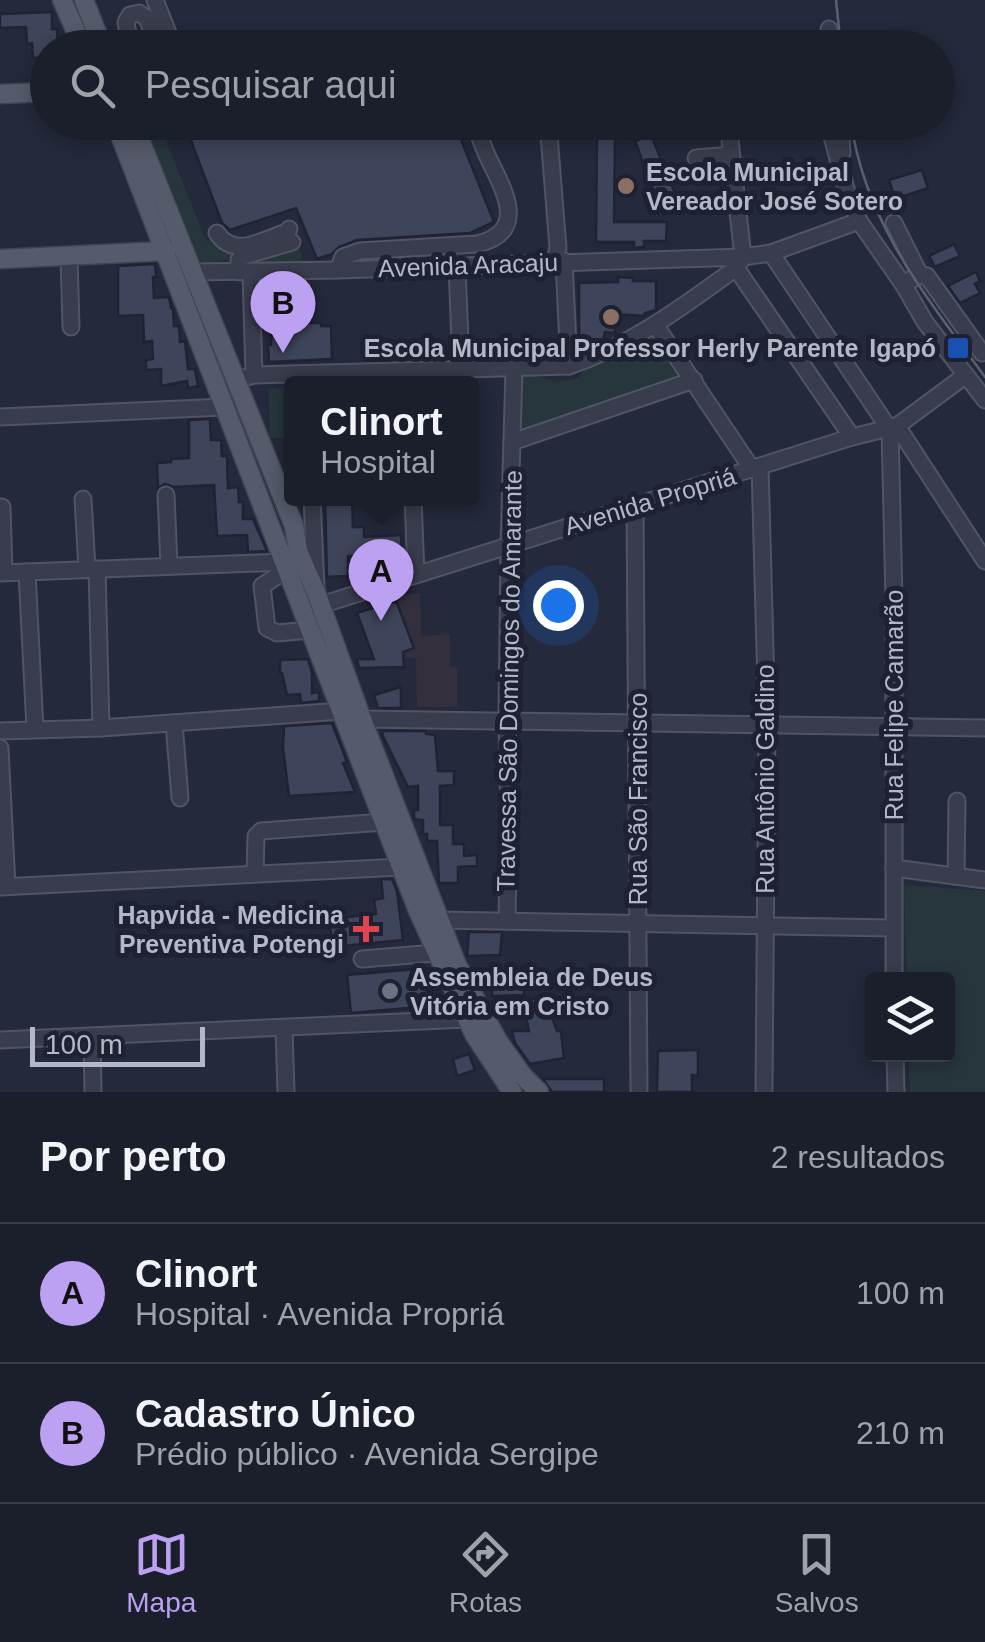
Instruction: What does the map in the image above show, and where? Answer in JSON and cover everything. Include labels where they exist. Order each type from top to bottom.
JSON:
[{"type":"main road","points":[[62,0],[75,30]]},
{"type":"main road","points":[[84,0],[96,30]]},
{"type":"main road","points":[[0,94],[30,93]]},
{"type":"main road","points":[[131,140],[146,198],[225,407],[258,489],[272,496],[283,525],[310,630],[436,953],[466,1019],[512,1092]]},
{"type":"main road","points":[[134,140],[192,272],[284,501]]},
{"type":"main road","points":[[0,259],[166,251]]},
{"type":"main road","points":[[225,407],[240,426],[254,459],[270,465]]},
{"type":"main road","points":[[286,506],[294,526],[290,562],[319,598],[457,965],[487,1024],[539,1092]]},
{"type":"street","points":[[156,0],[167,30]]},
{"type":"street","points":[[127,30],[130,15],[140,13],[147,18],[151,30]]},
{"type":"street","points":[[338,270],[343,257],[360,250],[465,246],[499,236],[507,220],[506,195],[482,140]]},
{"type":"street","points":[[549,140],[568,366]]},
{"type":"street","points":[[730,140],[740,263],[852,437]]},
{"type":"street","points":[[833,140],[859,221],[925,322],[985,400]]},
{"type":"street","points":[[842,140],[848,192]]},
{"type":"street","points":[[696,158],[731,155]]},
{"type":"street","name":"Avenida Aracaju","points":[[192,272],[559,262],[740,263],[859,221]]},
{"type":"street","points":[[894,223],[920,276]]},
{"type":"street","points":[[216,233],[235,248],[289,230],[282,227],[250,234],[246,229]]},
{"type":"street","points":[[254,375],[245,272],[239,260],[292,242]]},
{"type":"street","points":[[771,253],[985,562]]},
{"type":"street","points":[[69,256],[70,327]]},
{"type":"street","points":[[421,376],[461,369],[568,366],[656,326],[740,263]]},
{"type":"street","points":[[457,265],[461,369]]},
{"type":"street","points":[[903,284],[928,276],[982,353]]},
{"type":"street","points":[[656,326],[756,467]]},
{"type":"street","name":"Travessa São Domingos do Amarante","points":[[507,920],[514,368]]},
{"type":"street","points":[[234,381],[254,375],[284,377]]},
{"type":"street","name":"Avenida Propriá","points":[[319,598],[416,574],[852,437],[894,428],[966,375]]},
{"type":"street","points":[[512,442],[694,380]]},
{"type":"street","points":[[0,417],[225,407]]},
{"type":"street","name":"Rua Felipe Camarão","points":[[894,428],[894,972]]},
{"type":"street","name":"Rua Antônio Galdino","points":[[756,467],[766,724],[764,1092]]},
{"type":"street","points":[[166,495],[169,565]]},
{"type":"street","points":[[82,499],[92,569],[101,728]]},
{"type":"street","points":[[313,506],[319,598]]},
{"type":"street","points":[[413,506],[416,574]]},
{"type":"street","name":"Rua São Francisco","points":[[635,506],[639,1092]]},
{"type":"street","points":[[2,507],[2,573],[290,562]]},
{"type":"street","points":[[256,562],[267,628],[276,632],[310,630]]},
{"type":"street","points":[[262,586],[290,562]]},
{"type":"street","points":[[27,572],[35,730]]},
{"type":"street","points":[[0,731],[342,711]]},
{"type":"street","points":[[362,719],[985,728]]},
{"type":"street","points":[[174,723],[180,798]]},
{"type":"street","points":[[0,748],[4,887],[402,867]]},
{"type":"street","points":[[956,876],[957,801]]},
{"type":"street","points":[[255,873],[259,832],[384,822]]},
{"type":"street","points":[[894,868],[985,880]]},
{"type":"street","points":[[439,920],[892,928]]},
{"type":"street","points":[[362,959],[436,953]]},
{"type":"street","points":[[0,1040],[466,1019]]},
{"type":"street","points":[[284,1028],[286,1092]]},
{"type":"street","points":[[92,1036],[93,1092]]},
{"type":"street","points":[[896,1062],[896,1092]]},
{"type":"shaded area","points":[[152,140],[166,140],[206,241],[213,238],[237,252],[295,235],[296,239],[227,260],[201,263]]},
{"type":"shaded area","points":[[299,248],[303,263],[249,262],[249,259]]},
{"type":"shaded area","points":[[650,334],[684,377],[520,436],[519,377],[538,376],[556,382],[580,378],[585,365]]},
{"type":"shaded area","points":[[284,388],[284,438],[270,438],[268,389]]},
{"type":"shaded area","points":[[420,593],[421,636],[450,634],[450,666],[457,668],[457,707],[417,707],[416,658],[374,657],[357,613],[397,603],[403,595]]},
{"type":"shaded area","points":[[904,885],[985,891],[985,1092],[910,1092],[909,1062],[955,1062],[955,972],[907,972]]},
{"type":"building","points":[[52,12],[52,29],[57,30],[30,30],[27,44],[26,27],[0,28],[0,14]]},
{"type":"building","points":[[191,140],[461,140],[494,222],[470,233],[357,240],[317,259],[296,208],[230,230],[222,223]]},
{"type":"building","points":[[597,140],[615,140],[614,222],[667,222],[666,241],[644,241],[644,247],[634,248],[634,242],[596,242]]},
{"type":"building","points":[[653,140],[681,208],[663,215],[635,141]]},
{"type":"building","points":[[922,170],[928,188],[895,199],[889,180]]},
{"type":"building","points":[[954,244],[960,256],[935,267],[929,256]]},
{"type":"building","points":[[155,264],[154,298],[169,297],[174,326],[179,326],[180,342],[185,341],[188,369],[195,369],[198,386],[188,388],[187,381],[161,386],[161,369],[146,370],[146,360],[153,359],[152,341],[144,342],[143,315],[118,316],[118,266]]},
{"type":"building","points":[[976,272],[980,281],[975,284],[980,293],[960,303],[948,286]]},
{"type":"building","points":[[618,277],[656,281],[656,310],[644,316],[614,314],[615,333],[605,332],[598,342],[585,339],[584,344],[579,343],[579,283],[618,282]]},
{"type":"building","points":[[296,286],[297,323],[331,326],[332,359],[269,362],[272,326],[268,326],[267,298]]},
{"type":"building","points":[[210,419],[211,440],[221,440],[222,456],[227,456],[228,488],[238,487],[243,519],[253,519],[267,551],[248,552],[247,535],[217,536],[214,485],[165,484],[158,488],[157,463],[189,458],[189,420]]},
{"type":"building","points":[[325,506],[352,506],[353,527],[364,527],[364,537],[401,535],[402,556],[367,568],[366,556],[348,556],[348,576],[327,577]]},
{"type":"building","points":[[397,603],[414,648],[403,652],[404,667],[359,668],[357,659],[374,659],[357,613]]},
{"type":"building","points":[[308,659],[312,693],[319,692],[319,701],[301,703],[300,694],[287,695],[280,660]]},
{"type":"building","points":[[401,687],[401,708],[378,708],[374,695]]},
{"type":"building","points":[[332,723],[355,792],[289,796],[284,726]]},
{"type":"building","points":[[426,731],[435,735],[438,771],[454,771],[454,785],[440,786],[440,825],[453,825],[453,844],[464,844],[464,856],[477,855],[477,866],[458,867],[458,883],[439,883],[437,841],[427,841],[423,820],[414,819],[418,786],[408,787],[382,734]]},
{"type":"building","name":"Hapvida - Medicina Preventiva Potengi","points":[[381,879],[392,879],[397,891],[403,940],[333,947],[329,919],[376,914],[374,900],[383,898]]},
{"type":"building","points":[[469,932],[502,932],[500,955],[467,956]]},
{"type":"building","points":[[524,965],[524,995],[492,996],[492,985],[482,986],[478,975]]},
{"type":"building","name":"Assembleia de Deus Vitória em Cristo","points":[[428,968],[432,1006],[351,1013],[347,975]]},
{"type":"building","points":[[519,999],[545,999],[545,1012],[550,1012],[557,1031],[561,1031],[564,1058],[530,1064],[515,1043],[512,1031],[529,1031]]},
{"type":"building","points":[[698,1050],[698,1076],[692,1075],[692,1092],[657,1092],[658,1051]]},
{"type":"building","points":[[469,1054],[475,1070],[457,1076],[453,1059]]},
{"type":"building","points":[[543,1079],[604,1079],[604,1092],[552,1092]]},
{"type":"tram line","points":[[836,0],[839,30]]},
{"type":"tram line","points":[[854,140],[884,226],[921,288],[985,377]]},
{"type":"place","name":"Escola Municipal Vereador José Sotero","points":[[626,186]]},
{"type":"place","name":"Escola Municipal Professor Herly Parente","points":[[611,317]]},
{"type":"place","name":"Igapó","points":[[958,348]]},
{"type":"place","name":"Cadastro Único","points":[[283,353]]},
{"type":"place","name":"Clinort","points":[[381,621]]},
{"type":"place","name":"Hapvida - Medicina Preventiva Potengi","points":[[366,929]]},
{"type":"place","name":"Assembleia de Deus Vitória em Cristo","points":[[390,991]]}]
